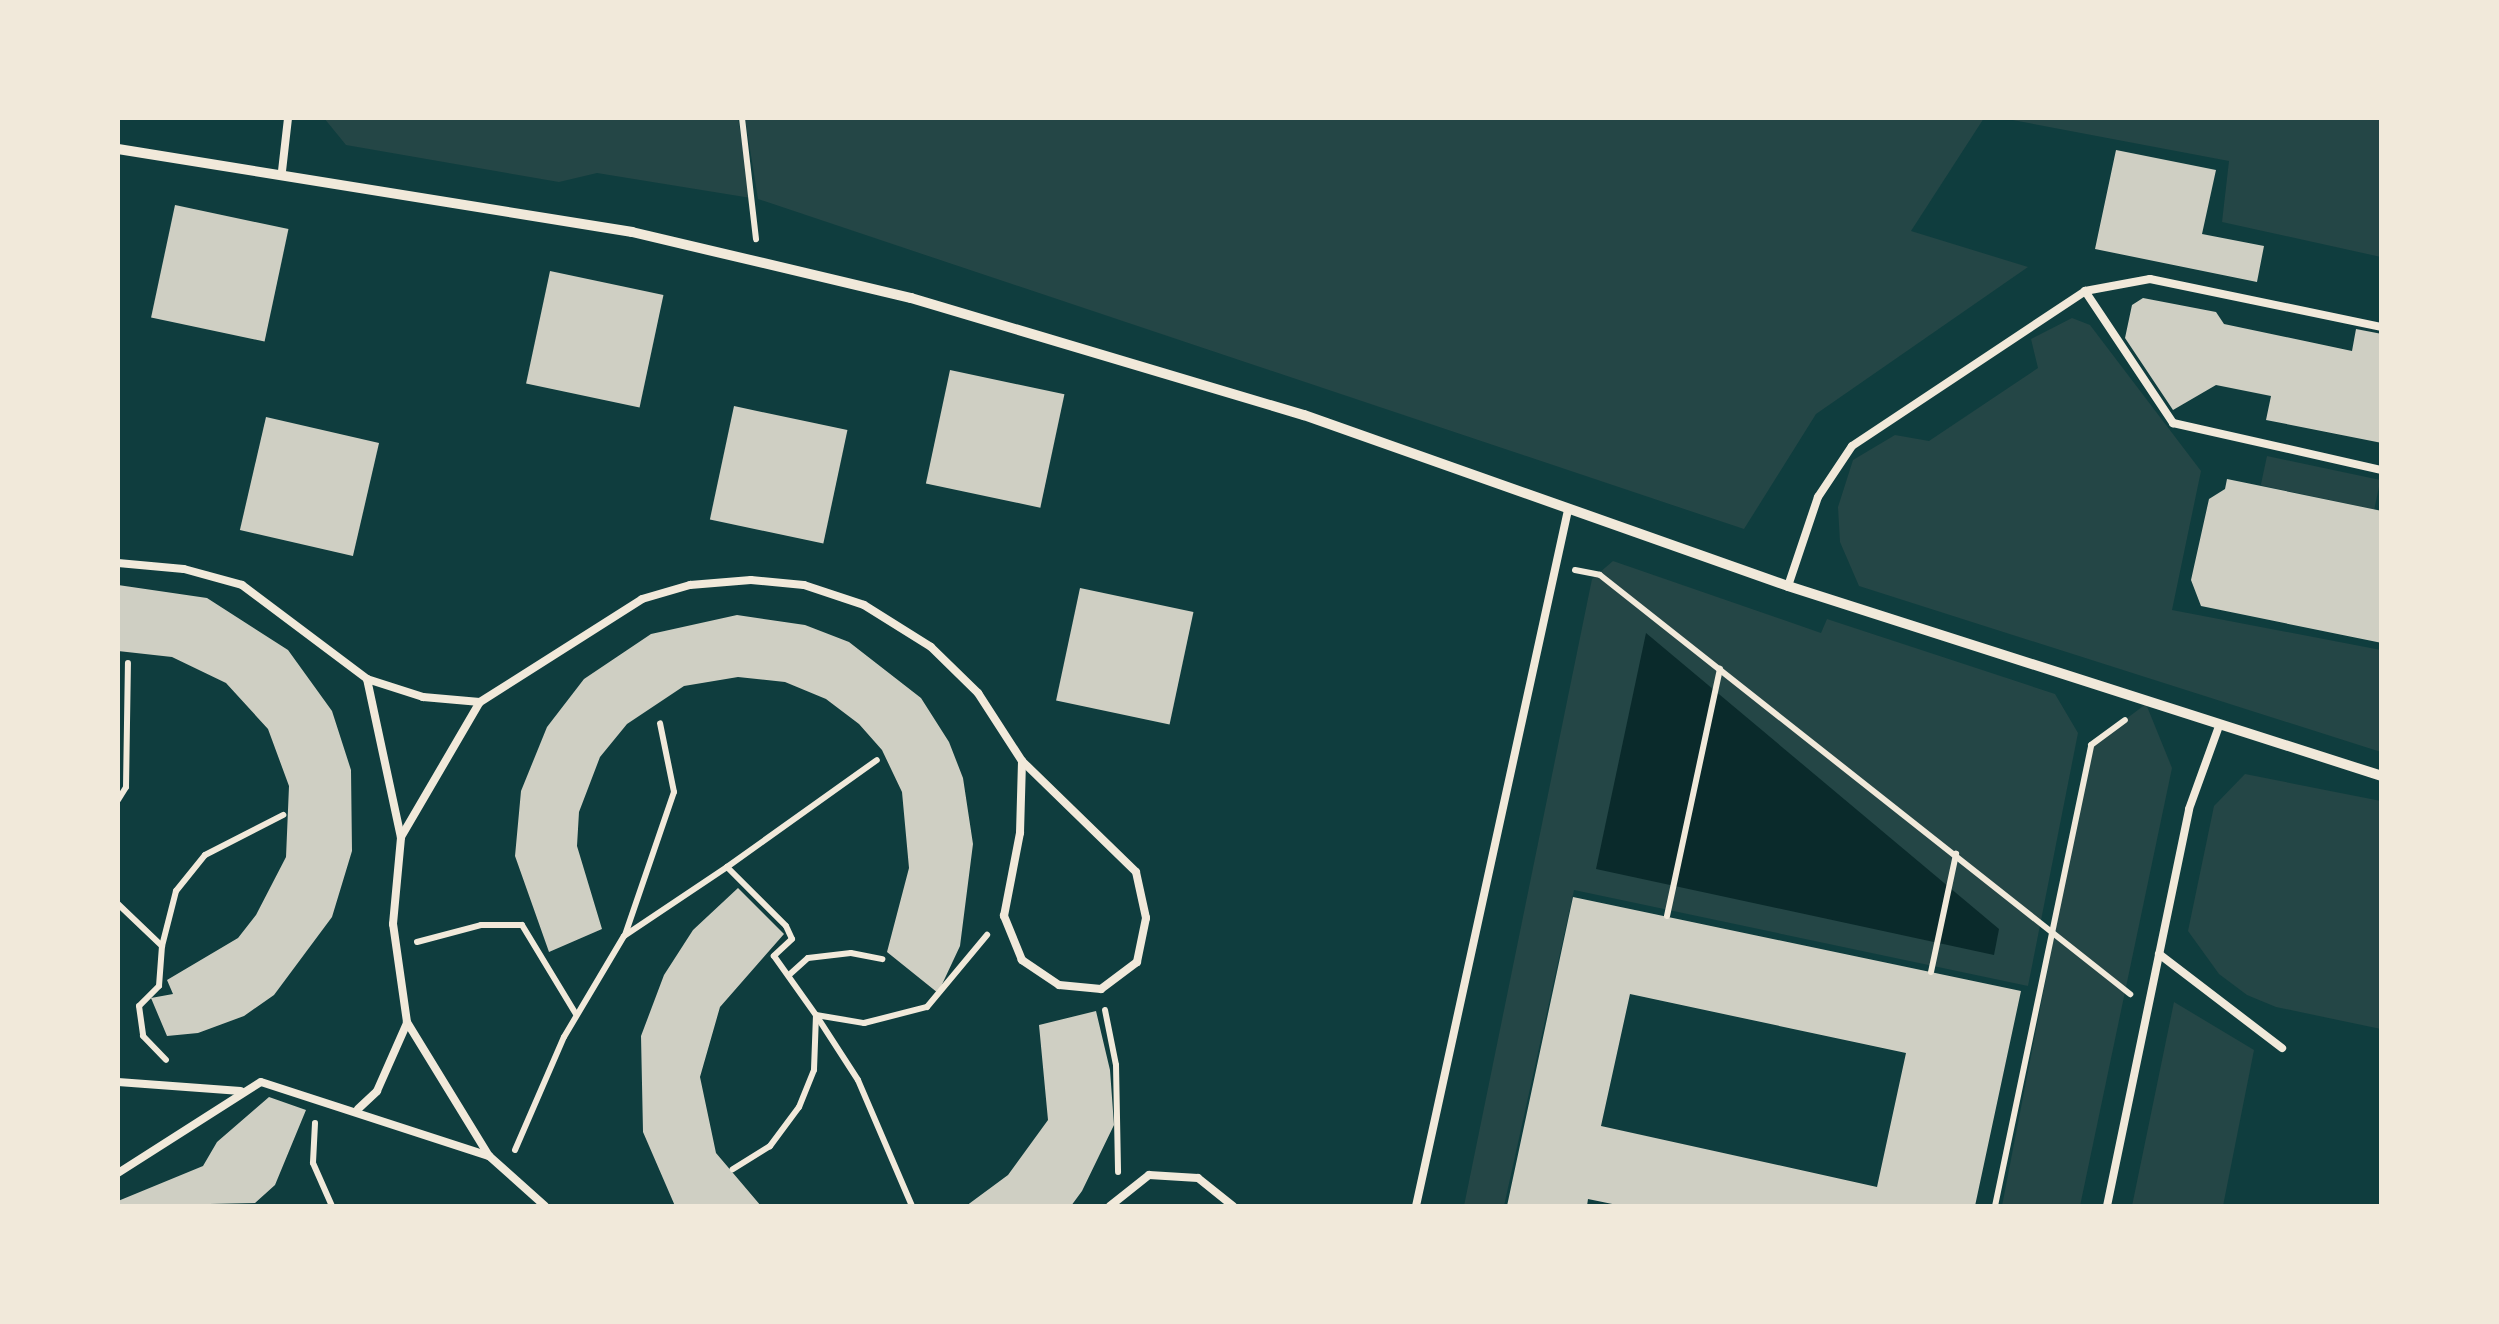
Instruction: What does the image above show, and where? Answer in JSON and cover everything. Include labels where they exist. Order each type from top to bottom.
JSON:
[{"type":"street","points":[[118,149],[282,171],[757,260],[1162,371],[1788,586],[2146,704],[2382,776]]},
{"type":"lane","points":[[282,171],[288,118]]},
{"type":"lane","points":[[1788,586],[1818,497],[1852,446],[2085,291],[2150,280],[2382,327]]},
{"type":"lane","points":[[2085,291],[2173,423],[2382,470]]},
{"type":"lane","points":[[1416,1206],[1568,510]]},
{"type":"lane","points":[[118,563],[184,568],[242,585],[367,678],[423,697],[480,702]]},
{"type":"lane","points":[[401,837],[480,702],[642,599],[690,585],[750,580],[804,585],[864,605],[931,647],[978,693],[1022,760],[1136,872],[1146,918],[1137,962],[1101,989],[1059,984],[1022,960],[1004,916],[1020,833],[1022,760]]},
{"type":"lane","points":[[367,678],[401,837],[396,948],[408,1022],[489,1156]]},
{"type":"lane","points":[[2107,1206],[2189,809],[2218,726]]},
{"type":"lane","points":[[2159,954],[2282,1048]]},
{"type":"lane","points":[[358,1109],[378,1091],[408,1022]]},
{"type":"lane","points":[[118,1082],[241,1091]]},
{"type":"lane","points":[[118,1173],[241,1091],[261,1082],[358,1109],[489,1156],[545,1206]]},
{"type":"lane","points":[[1110,1206],[1149,1176],[1198,1178],[1233,1206]]},
{"type":"path","points":[[742,118],[757,260]]},
{"type":"path","points":[[1554,567],[1600,574],[2052,930],[2118,990],[2149,1002]]},
{"type":"path","points":[[118,800],[126,787],[128,663]]},
{"type":"path","points":[[1667,916],[1720,669]]},
{"type":"path","points":[[1995,1206],[2091,745],[2146,704]]},
{"type":"path","points":[[507,1170],[576,1016],[624,936],[674,792],[660,723]]},
{"type":"path","points":[[624,936],[877,760]]},
{"type":"path","points":[[179,1063],[162,1059],[143,1036],[139,1006],[159,986],[162,946],[176,892],[205,855],[283,816]]},
{"type":"path","points":[[1931,972],[1956,854]]},
{"type":"path","points":[[727,867],[786,926],[792,939],[774,956],[858,1080],[912,1206]]},
{"type":"path","points":[[118,904],[162,946]]},
{"type":"path","points":[[816,1014],[864,1024],[927,1007],[1004,916]]},
{"type":"path","points":[[396,948],[482,925],[522,924],[576,1016]]},
{"type":"path","points":[[789,975],[808,958],[851,953],[882,959]]},
{"type":"path","points":[[1101,989],[1116,1065],[1116,1198]]},
{"type":"path","points":[[733,1169],[770,1146],[799,1107],[814,1070],[816,1014]]},
{"type":"path","points":[[317,1097],[313,1163],[332,1206]]},
{"type":"shaded area","points":[[324,118],[738,118],[751,198],[597,173],[559,182],[346,145]]},
{"type":"shaded area","points":[[745,118],[1984,118],[1911,231],[2028,267],[1816,414],[1744,529],[758,199]]},
{"type":"shaded area","points":[[2002,118],[2381,118],[2381,257],[2222,222],[2229,161]]},
{"type":"shaded area","points":[[2072,318],[2090,325],[2201,471],[2172,610],[2381,650],[2381,752],[1859,586],[1840,542],[1838,507],[1853,460],[1895,435],[1929,441],[2038,368],[2031,339]]},
{"type":"shaded area","points":[[2267,456],[2380,480],[2374,509],[2261,485]]},
{"type":"shaded area","points":[[1613,561],[1821,633],[1827,619],[2055,694],[2078,733],[2028,986],[1574,890],[1504,1206],[1464,1206],[1592,579]]},
{"type":"shaded area","points":[[1646,633],[1999,929],[1994,955],[1596,869]]},
{"type":"shaded area","points":[[2146,704],[2172,768],[2080,1206],[2002,1206],[2091,745]]},
{"type":"shaded area","points":[[2245,774],[2381,801],[2381,1029],[2276,1007],[2247,995],[2219,974],[2188,931],[2214,806]]},
{"type":"shaded area","points":[[2174,1002],[2254,1050],[2223,1206],[2132,1206]]},
{"type":"building","points":[[2116,150],[2216,170],[2202,234],[2264,246],[2257,282],[2095,249]]},
{"type":"building","points":[[175,205],[288,229],[265,342],[151,317]]},
{"type":"building","points":[[550,271],[663,295],[640,408],[526,383]]},
{"type":"building","points":[[2143,298],[2216,312],[2224,324],[2352,351],[2356,329],[2382,334],[2382,443],[2266,420],[2271,396],[2216,385],[2173,410],[2125,338],[2132,305]]},
{"type":"building","points":[[950,370],[1064,394],[1040,508],[926,483]]},
{"type":"building","points":[[734,406],[847,430],[823,544],[710,519]]},
{"type":"building","points":[[266,417],[379,443],[353,556],[240,530]]},
{"type":"building","points":[[2227,479],[2382,511],[2382,643],[2201,606],[2191,580],[2209,499],[2225,489]]},
{"type":"building","points":[[118,585],[207,598],[288,650],[332,711],[351,770],[352,851],[332,917],[274,995],[244,1016],[198,1033],[167,1036],[151,998],[173,994],[167,980],[238,938],[256,915],[286,857],[289,786],[268,729],[226,683],[172,657],[118,651]]},
{"type":"building","points":[[1080,588],[1193,612],[1170,725],[1056,700]]},
{"type":"building","points":[[737,615],[805,625],[849,642],[921,698],[949,742],[963,778],[973,844],[960,946],[938,993],[887,952],[909,868],[902,792],[882,750],[859,724],[826,699],[785,682],[738,677],[684,686],[627,724],[600,757],[579,812],[577,846],[602,929],[549,952],[515,856],[521,791],[547,727],[584,679],[651,634]]},
{"type":"building","points":[[738,888],[784,934],[720,1007],[700,1077],[716,1153],[761,1206],[675,1206],[643,1132],[641,1036],[664,975],[693,930]]},
{"type":"building","points":[[1573,897],[2021,991],[1975,1206],[1622,1206],[1588,1199],[1587,1206],[1507,1206]],"holes":[[[1630,994],[1906,1053],[1877,1187],[1601,1126]]]},
{"type":"building","points":[[1096,1011],[1110,1070],[1114,1125],[1082,1191],[1071,1206],[966,1206],[1008,1175],[1048,1120],[1039,1025]]},
{"type":"building","points":[[269,1097],[306,1110],[275,1185],[255,1203],[118,1206],[118,1201],[203,1166],[217,1142]]}]
